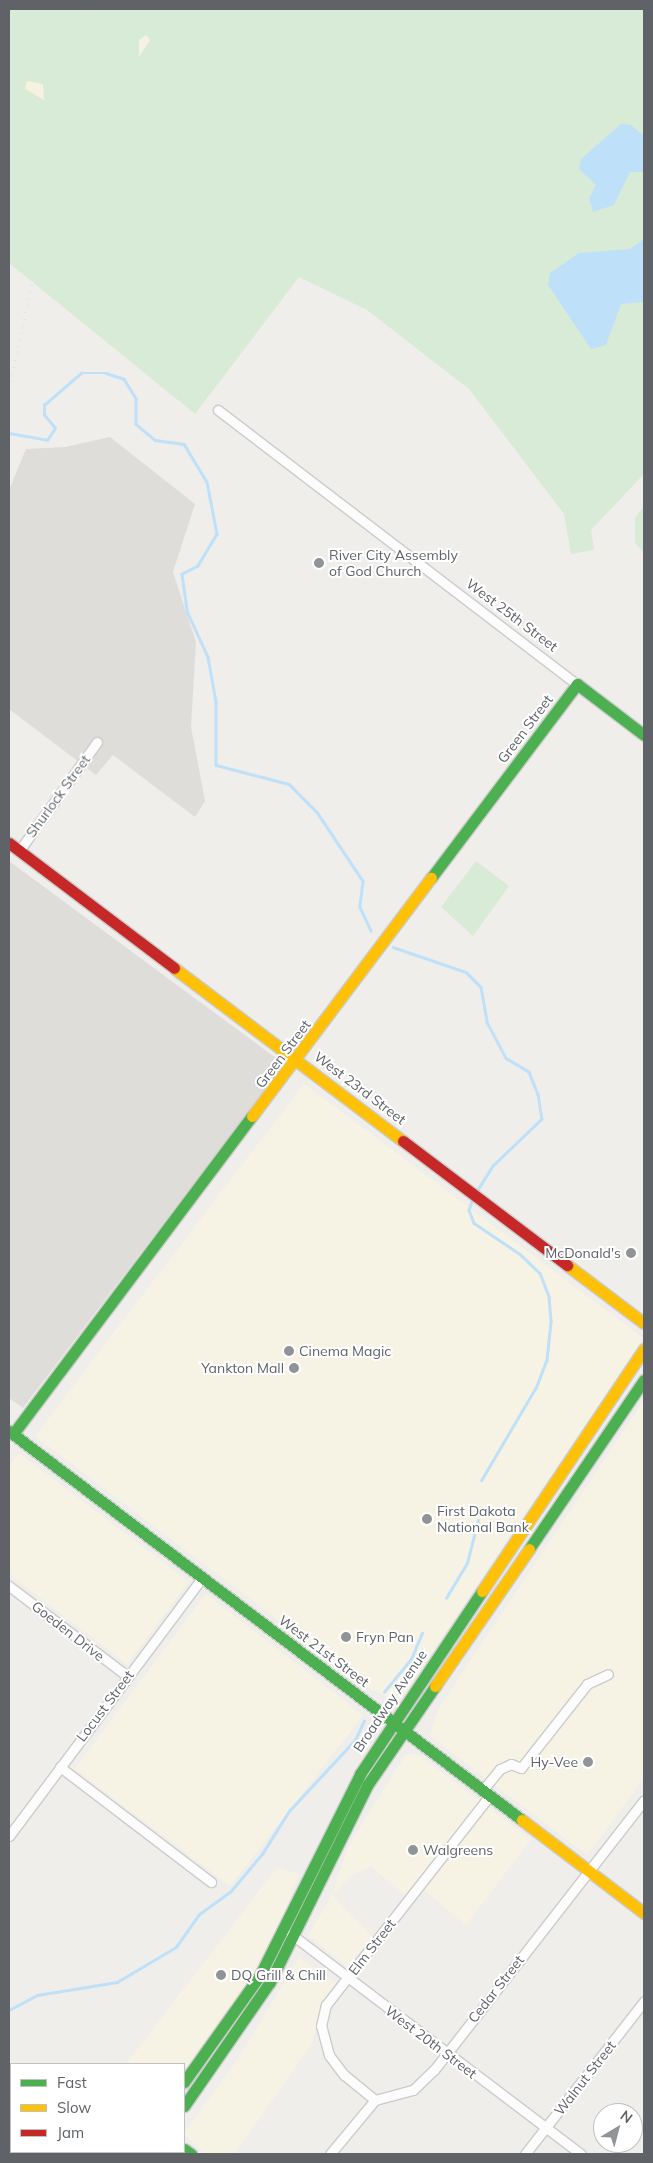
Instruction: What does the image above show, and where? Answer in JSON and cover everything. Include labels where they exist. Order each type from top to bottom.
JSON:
[{"type":"main road","name":"West 25th Street","points":[[577,684],[644,735]]},
{"type":"main road","name":"Green Street","points":[[10,1435],[297,1060],[577,684]]},
{"type":"main road","name":"West 23rd Street","points":[[9,843],[488,1202],[644,1323]]},
{"type":"main road","name":"Broadway Avenue","points":[[185,2081],[245,1998],[282,1927],[341,1805],[393,1724],[644,1349]]},
{"type":"main road","name":"Broadway Avenue","points":[[185,2105],[258,2003],[293,1936],[353,1811],[404,1732],[644,1380]]},
{"type":"main road","name":"West 21st Street","points":[[10,1435],[644,1913]]},
{"type":"street","name":"West 25th Street","points":[[218,410],[577,684]]},
{"type":"street","name":"Shurlock Street","points":[[19,851],[98,742]]},
{"type":"street","name":"Locust Street","points":[[9,1836],[202,1578]]},
{"type":"street","name":"Goeden Drive","points":[[9,1586],[127,1676]]},
{"type":"street","name":"Elm Street","points":[[375,2100],[339,2070],[321,2035],[326,2005],[505,1770],[516,1766],[522,1768],[587,1684],[608,1674]]},
{"type":"street","points":[[60,1767],[211,1882]]},
{"type":"street","name":"Cedar Street","points":[[375,2100],[413,2090],[446,2053],[644,1800]]},
{"type":"street","name":"West 20th Street","points":[[282,1927],[347,1979],[581,2154]]},
{"type":"street","name":"Walnut Street","points":[[525,2154],[644,2001]]},
{"type":"street","points":[[330,2154],[375,2100]]},
{"type":"shaded area","points":[[110,437],[195,504],[173,572],[196,642],[191,727],[205,801],[195,817],[113,755],[96,775],[9,709],[9,490],[26,449],[65,447]]},
{"type":"shaded area","points":[[9,861],[284,1064],[23,1408],[9,1398]]},
{"type":"shaded area","points":[[304,1084],[643,1338],[399,1701],[366,1687],[35,1436]]},
{"type":"shaded area","points":[[644,1400],[644,1778],[587,1855],[430,1736],[438,1710]]},
{"type":"shaded area","points":[[19,1453],[189,1582],[127,1664],[9,1574],[9,1466]]},
{"type":"shaded area","points":[[206,1594],[363,1715],[230,1886],[75,1769]]},
{"type":"shaded area","points":[[406,1754],[417,1754],[531,1839],[466,1925],[415,1883],[405,1895],[371,1867],[353,1874],[332,1895],[349,1845]]},
{"type":"shaded area","points":[[277,1868],[299,1874],[281,1922],[259,1966],[185,2073],[185,2063],[127,2063]]},
{"type":"shaded area","points":[[332,1895],[372,1936],[348,1967],[308,1936]]},
{"type":"shaded area","points":[[299,1958],[336,1983],[319,2011],[312,2044],[234,2154],[205,2154],[185,2135],[185,2133],[242,2053]]},
{"type":"green space","points":[[9,9],[644,9],[644,474],[591,530],[594,550],[571,554],[564,514],[469,389],[367,310],[299,277],[195,414],[9,263]]},
{"type":"green space","points":[[644,506],[644,553],[635,543],[635,518]]},
{"type":"green space","points":[[476,861],[509,886],[473,936],[441,907]]},
{"type":"sand","points":[[146,35],[150,40],[139,57],[139,40]]},
{"type":"sand","points":[[27,81],[43,84],[44,100],[25,89]]},
{"type":"water","points":[[621,124],[631,125],[644,136],[644,172],[630,172],[614,205],[593,212],[589,198],[596,185],[579,169],[581,159]]},
{"type":"water","points":[[644,239],[644,302],[621,304],[606,345],[591,349],[548,285],[550,273],[579,253],[630,249]]},
{"type":"waterway","points":[[9,433],[47,440],[55,428],[44,415],[44,405],[81,373],[106,373],[124,379],[136,398],[136,424],[155,440],[184,444],[207,482],[217,534],[198,566],[182,574],[187,611],[208,657],[216,702],[216,765],[289,784],[317,812],[363,881],[360,907],[371,931]]},
{"type":"waterway","points":[[393,947],[466,972],[481,987],[487,1022],[506,1058],[529,1072],[538,1094],[542,1119],[493,1166],[477,1192]]},
{"type":"waterway","points":[[473,1199],[469,1210],[474,1223],[520,1254],[540,1273],[549,1297],[551,1322],[547,1360],[536,1388],[482,1480]]},
{"type":"waterway","points":[[446,1598],[467,1563],[478,1520]]},
{"type":"waterway","points":[[384,1692],[411,1659],[422,1633]]},
{"type":"waterway","points":[[9,2010],[37,1995],[117,1982],[176,1947],[198,1915],[230,1892],[262,1854],[289,1811],[355,1740],[364,1721]]},
{"type":"railway","points":[[9,388],[92,9]]},
{"type":"traffic: fast","points":[[431,878],[577,684],[644,735]]},
{"type":"traffic: fast","points":[[13,1434],[252,1116]]},
{"type":"traffic: fast","points":[[529,1549],[644,1380]]},
{"type":"traffic: fast","points":[[9,1431],[522,1820]]},
{"type":"traffic: fast","points":[[185,2081],[260,1975],[360,1774],[482,1591]]},
{"type":"traffic: fast","points":[[185,2105],[270,1982],[368,1784],[435,1686]]},
{"type":"traffic: fast","points":[[185,2150],[191,2154]]},
{"type":"traffic: slow","points":[[252,1116],[431,878]]},
{"type":"traffic: slow","points":[[174,968],[403,1141]]},
{"type":"traffic: slow","points":[[567,1265],[644,1323]]},
{"type":"traffic: slow","points":[[482,1591],[644,1349]]},
{"type":"traffic: slow","points":[[435,1686],[529,1549]]},
{"type":"traffic: slow","points":[[522,1820],[644,1913]]},
{"type":"traffic: jam","points":[[9,843],[174,968]]},
{"type":"traffic: jam","points":[[403,1141],[567,1265]]},
{"type":"place","name":"River City Assembly of God Church","points":[[319,563]]},
{"type":"place","name":"McDonald's","points":[[631,1253]]},
{"type":"place","name":"Cinema Magic","points":[[289,1351]]},
{"type":"place","name":"Yankton Mall","points":[[294,1368]]},
{"type":"place","name":"First Dakota National Bank","points":[[427,1519]]},
{"type":"place","name":"Fryn Pan","points":[[346,1637]]},
{"type":"place","name":"Hy-Vee","points":[[588,1762]]},
{"type":"place","name":"Walgreens","points":[[413,1850]]},
{"type":"place","name":"DQ Grill & Chill","points":[[221,1975]]}]
